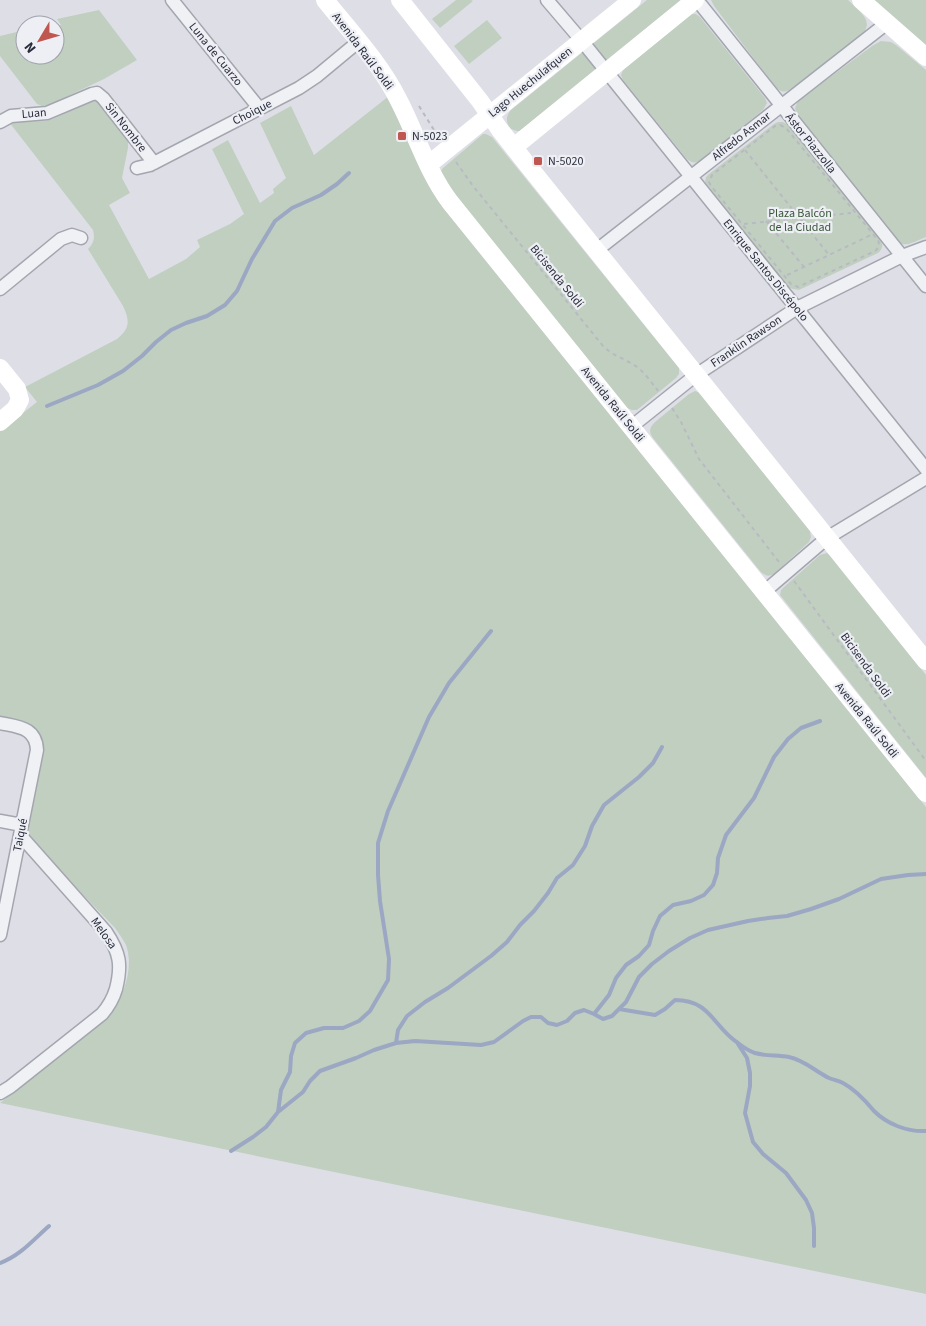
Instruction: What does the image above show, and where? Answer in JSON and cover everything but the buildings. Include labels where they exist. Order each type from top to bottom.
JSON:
[{"type":"main road","name":"Avenida Raúl Soldi","points":[[325,0],[391,86],[436,181],[450,202],[926,792]]},
{"type":"main road","points":[[400,0],[480,100],[514,147],[926,661]]},
{"type":"main road","name":"Lago Huechulafquen","points":[[428,165],[632,0]]},
{"type":"main road","points":[[514,147],[696,0]]},
{"type":"main road","points":[[861,0],[926,57]]},
{"type":"main road","points":[[0,368],[17,389],[20,400],[15,410],[0,422]]},
{"type":"street","name":"Luna de Cuarzo","points":[[172,0],[259,108]]},
{"type":"street","points":[[547,0],[582,41]]},
{"type":"street","name":"Ástor Piazzolla","points":[[696,0],[926,286]]},
{"type":"street","name":"Alfredo Asmar","points":[[596,250],[886,22]]},
{"type":"street","name":"Enrique Santos Discépolo","points":[[582,41],[926,469]]},
{"type":"street","name":"Choique","points":[[138,168],[154,163],[308,82],[358,42]]},
{"type":"street","name":"Luan","points":[[0,122],[11,116],[47,113],[89,94],[97,93]]},
{"type":"street","name":"Sin Nombre","points":[[97,93],[154,163]]},
{"type":"street","points":[[0,289],[61,239],[72,236],[82,238]]},
{"type":"street","name":"Franklin Rawson","points":[[631,427],[696,375],[797,308],[902,256],[926,247]]},
{"type":"street","points":[[764,592],[827,538],[926,478]]},
{"type":"street","name":"Taiqué","points":[[0,724],[22,728],[30,732],[36,740],[37,750],[0,935]]},
{"type":"street","points":[[0,821],[21,830]]},
{"type":"street","name":"Melosa","points":[[0,1093],[106,1010],[114,994],[120,970],[118,953],[106,932],[21,830]]},
{"type":"path","points":[[775,126],[783,126],[873,234],[879,247],[798,287],[790,284],[709,182],[712,176],[745,150],[775,126]]},
{"type":"path","points":[[745,150],[829,255]]},
{"type":"path","name":"Bicisenda Soldi","points":[[454,158],[473,186],[603,346],[612,354],[637,367],[659,392]]},
{"type":"path","points":[[742,224],[855,212]]},
{"type":"path","points":[[766,221],[804,267]]},
{"type":"path","points":[[784,276],[873,234]]},
{"type":"path","points":[[672,408],[680,419],[699,459],[782,566]]},
{"type":"path","name":"Bicisenda Soldi","points":[[793,579],[926,761]]},
{"type":"green space","points":[[456,0],[473,1],[440,28],[432,19]]},
{"type":"green space","points":[[647,0],[684,0],[520,131],[511,129],[507,119],[511,110]]},
{"type":"green space","points":[[711,0],[848,0],[865,17],[867,27],[859,37],[792,88],[782,91],[776,88]]},
{"type":"green space","points":[[872,0],[926,0],[926,47]]},
{"type":"green space","points":[[99,10],[137,60],[104,79],[51,104],[42,106],[37,104],[0,56],[0,36],[15,32],[15,65],[65,65],[65,17]]},
{"type":"green space","points":[[691,14],[696,14],[700,17],[767,103],[763,110],[701,160],[695,162],[691,162],[686,158],[623,80],[621,75],[623,70]]},
{"type":"green space","points":[[487,20],[502,38],[469,64],[454,46]]},
{"type":"green space","points":[[881,41],[891,42],[896,45],[926,70],[926,237],[913,243],[901,244],[893,240],[797,114],[795,108],[798,101]]},
{"type":"green space","points":[[389,96],[429,186],[439,202],[926,807],[926,1294],[0,1103],[111,1014],[124,990],[129,963],[126,945],[115,928],[37,847],[29,836],[28,824],[42,741],[39,734],[30,725],[0,717],[0,431],[37,402],[25,387],[117,339],[128,324],[123,306],[88,249],[94,240],[93,230],[9,122],[45,121],[97,101],[128,140],[122,178],[130,193],[109,205],[149,279],[186,259],[200,247],[197,240],[230,224],[244,214],[212,149],[228,140],[260,203],[274,193],[273,189],[286,178],[260,123],[291,106],[314,155]]},
{"type":"green space","name":"Plaza Balcón de la Ciudad","points":[[778,122],[788,125],[882,243],[878,253],[799,290],[788,287],[705,182],[709,174]]},
{"type":"green space","points":[[483,134],[492,137],[679,368],[679,374],[676,378],[637,410],[627,408],[444,182],[440,172],[443,168]]},
{"type":"green space","points":[[695,391],[700,393],[810,531],[811,537],[809,542],[772,575],[767,576],[760,571],[650,433],[651,427],[655,422]]},
{"type":"green space","points":[[827,553],[926,675],[926,778],[780,595],[784,587],[820,555]]},
{"type":"waterway","points":[[47,406],[98,385],[123,371],[171,330],[207,316],[225,305],[237,291],[252,259],[275,221],[292,208],[321,195],[349,173]]},
{"type":"waterway","points":[[278,1112],[281,1090],[290,1072],[291,1056],[295,1043],[306,1033],[324,1028],[343,1028],[359,1021],[370,1011],[388,980],[389,959],[380,901],[378,843],[388,811],[429,717],[449,683],[491,631]]},
{"type":"waterway","points":[[594,1014],[609,995],[616,978],[626,965],[639,956],[649,945],[660,916],[673,905],[691,901],[704,895],[713,885],[717,873],[718,858],[726,835],[754,798],[774,757],[788,739],[801,728],[820,721]]},
{"type":"waterway","points":[[396,1043],[398,1030],[407,1016],[448,988],[507,942],[534,911],[557,878],[573,865],[585,846],[592,826],[604,805],[639,777],[653,763],[662,747]]},
{"type":"waterway","points":[[231,1151],[266,1127],[278,1112],[303,1092],[320,1071],[396,1043],[415,1041],[481,1045],[494,1042],[531,1017],[541,1017],[548,1023],[557,1025],[567,1021],[575,1013],[584,1010],[603,1019],[612,1016],[626,1002],[639,977],[652,964],[690,938],[708,930],[748,921],[787,916],[811,909],[839,899],[881,879],[926,874]]},
{"type":"waterway","points":[[619,1009],[655,1015],[675,1000],[697,1004],[730,1037],[748,1050],[759,1054],[789,1057],[800,1061],[829,1078],[848,1086],[879,1116],[891,1123],[905,1129],[926,1131]]},
{"type":"waterway","points":[[738,1044],[747,1058],[750,1073],[750,1086],[745,1113],[753,1142],[763,1154],[786,1173],[806,1200],[812,1213],[814,1246]]},
{"type":"waterway","points":[[0,1263],[20,1252],[49,1226]]},
{"type":"place","name":"N-5023","points":[[402,136]]},
{"type":"place","name":"N-5020","points":[[538,161]]}]
